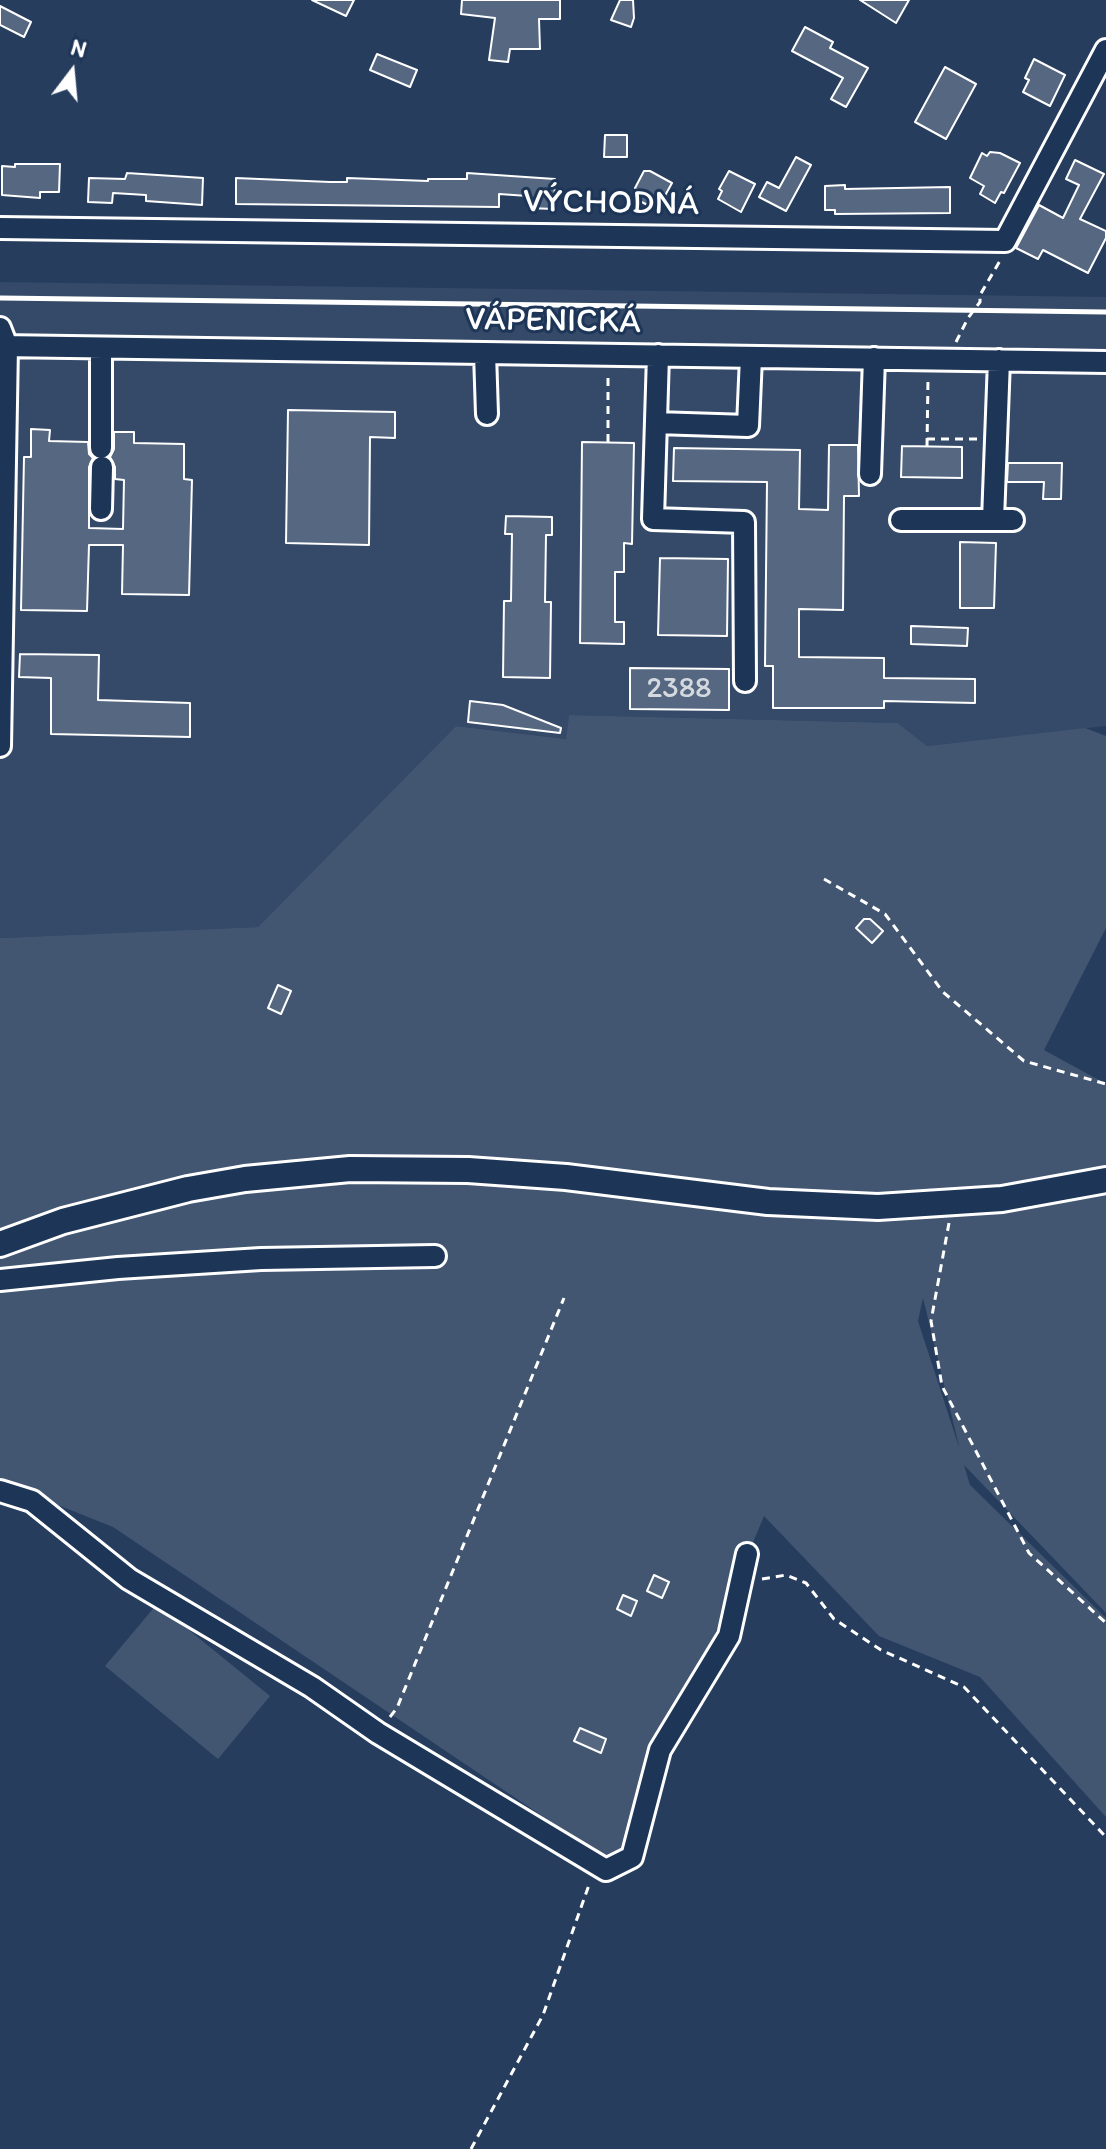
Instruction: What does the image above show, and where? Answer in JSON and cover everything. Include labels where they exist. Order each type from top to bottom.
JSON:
[{"type":"main road","points":[[0,1244],[63,1221],[188,1189],[245,1179],[350,1169],[468,1170],[552,1176],[820,1206],[952,1204],[1015,1197],[1106,1180]]},
{"type":"street","points":[[1005,241],[1106,50]]},
{"type":"street","name":"VÝCHODNÁ","points":[[0,228],[1005,241]]},
{"type":"street","points":[[0,746],[2,340]]},
{"type":"street","name":"VÁPENICKÁ","points":[[2,340],[101,348],[1106,362]]},
{"type":"street","points":[[101,348],[101,509]]},
{"type":"street","points":[[485,353],[487,414]]},
{"type":"street","points":[[658,355],[653,519],[744,522],[745,681]]},
{"type":"street","points":[[656,423],[748,426],[751,357]]},
{"type":"street","points":[[870,474],[874,358]]},
{"type":"street","points":[[901,520],[1003,520],[995,438],[999,360]]},
{"type":"street","points":[[0,1280],[118,1268],[261,1259],[435,1256]]},
{"type":"street","points":[[0,1491],[32,1501],[129,1579],[312,1687],[378,1733],[606,1870],[632,1857],[660,1750],[729,1636],[747,1554]]},
{"type":"path","points":[[965,326],[1006,250],[1005,241]]},
{"type":"path","points":[[608,442],[609,355]]},
{"type":"path","points":[[927,446],[929,359]]},
{"type":"path","points":[[927,439],[995,438]]},
{"type":"path","points":[[824,879],[885,914],[943,992],[1024,1061],[1106,1084]]},
{"type":"path","points":[[952,1204],[931,1321],[942,1386],[1029,1553],[1106,1623]]},
{"type":"path","points":[[378,1733],[397,1708],[564,1298]]},
{"type":"path","points":[[737,1599],[763,1578],[786,1575],[806,1583],[834,1619],[881,1650],[964,1687],[1106,1837]]},
{"type":"path","points":[[471,2149],[543,2015],[567,1942],[587,1896],[594,1863]]},
{"type":"shaded area","points":[[0,282],[1106,297],[1106,726],[927,746],[898,723],[569,715],[567,739],[456,726],[258,927],[0,938]]},
{"type":"shaded area","points":[[569,715],[898,723],[927,746],[1085,728],[1106,736],[1106,928],[1044,1050],[1106,1084],[1106,1613],[964,1465],[970,1485],[1106,1618],[1106,1817],[980,1677],[879,1636],[764,1516],[618,1867],[113,1527],[0,1482],[0,938],[258,927],[456,726],[566,739]],"holes":[[[923,1298],[959,1447],[918,1321]]]},
{"type":"shaded area","points":[[157,1604],[270,1696],[218,1759],[105,1666]]},
{"type":"building","points":[[312,0],[354,0],[346,16]]},
{"type":"building","points":[[462,0],[560,0],[560,19],[539,19],[540,49],[510,49],[508,62],[489,60],[495,18],[461,14]]},
{"type":"building","points":[[620,0],[633,0],[631,27],[611,20]]},
{"type":"building","points":[[860,0],[909,0],[896,23]]},
{"type":"building","points":[[0,6],[31,22],[24,37],[0,25]]},
{"type":"building","points":[[805,27],[833,42],[830,48],[868,68],[846,107],[831,99],[843,78],[792,51]]},
{"type":"building","points":[[377,54],[417,70],[410,87],[370,70]]},
{"type":"building","points":[[1034,59],[1065,75],[1050,106],[1023,92],[1029,80],[1025,78]]},
{"type":"building","points":[[945,67],[976,84],[946,139],[915,122]]},
{"type":"building","points":[[605,135],[627,135],[627,157],[604,157]]},
{"type":"building","points":[[990,152],[1000,153],[1020,163],[995,203],[980,194],[984,186],[970,178],[982,153],[987,156]]},
{"type":"building","points":[[796,157],[811,165],[786,211],[759,197],[767,182],[779,188]]},
{"type":"building","points":[[1075,160],[1104,174],[1080,219],[1106,231],[1106,238],[1088,273],[1043,250],[1038,259],[1016,248],[1039,205],[1063,218],[1079,185],[1066,179]]},
{"type":"building","points":[[15,164],[60,164],[59,192],[40,192],[40,198],[2,195],[2,166],[15,167]]},
{"type":"building","points":[[644,171],[672,183],[657,210],[634,198],[638,190],[635,188]]},
{"type":"building","points":[[729,171],[755,184],[741,212],[718,199],[722,191],[719,189]]},
{"type":"building","points":[[127,173],[203,178],[202,205],[146,201],[146,195],[113,193],[112,203],[88,202],[89,178],[125,179]]},
{"type":"building","points":[[467,173],[555,179],[554,209],[528,208],[528,196],[499,194],[499,207],[236,204],[236,178],[330,182],[347,182],[347,178],[428,181],[467,179]]},
{"type":"building","points":[[845,185],[845,189],[950,187],[950,213],[835,214],[835,210],[825,210],[825,186]]},
{"type":"building","points":[[288,410],[395,412],[395,438],[370,437],[369,545],[286,543]]},
{"type":"building","points":[[31,429],[50,430],[49,441],[88,442],[89,454],[93,458],[89,467],[89,528],[123,529],[124,480],[115,479],[115,467],[110,457],[114,449],[114,432],[134,432],[134,443],[184,444],[184,479],[192,480],[189,595],[122,594],[123,545],[89,545],[87,611],[21,610],[24,457],[31,457]]},
{"type":"building","points":[[582,442],[634,443],[632,544],[624,543],[624,572],[615,572],[615,622],[624,622],[624,644],[580,643]]},
{"type":"building","points":[[829,445],[858,445],[859,496],[844,496],[843,610],[799,609],[799,657],[884,658],[884,678],[975,679],[975,703],[884,701],[884,708],[773,708],[773,666],[765,666],[767,482],[673,481],[674,448],[800,450],[799,509],[828,510]]},
{"type":"building","points":[[902,446],[962,447],[962,478],[901,477]]},
{"type":"building","points":[[1008,463],[1062,463],[1061,499],[1043,499],[1044,482],[1007,482]]},
{"type":"building","points":[[506,516],[552,517],[552,535],[546,535],[545,602],[551,602],[550,678],[503,677],[504,601],[511,601],[512,534],[505,534]]},
{"type":"building","points":[[960,542],[996,543],[994,608],[960,608]]},
{"type":"building","points":[[660,558],[728,559],[727,636],[658,635]]},
{"type":"building","points":[[911,626],[968,628],[967,646],[911,644]]},
{"type":"building","points":[[20,654],[99,655],[98,700],[190,703],[190,737],[51,734],[51,678],[19,677]]},
{"type":"building","points":[[630,668],[729,669],[729,710],[630,709]]},
{"type":"building","points":[[470,701],[503,705],[561,728],[560,733],[468,722]]},
{"type":"building","points":[[864,919],[870,919],[883,931],[872,943],[856,928]]},
{"type":"building","points":[[278,985],[291,991],[281,1014],[268,1008]]},
{"type":"building","points":[[654,1575],[669,1582],[662,1598],[647,1591]]},
{"type":"building","points":[[623,1595],[637,1601],[631,1616],[617,1609]]},
{"type":"building","points":[[580,1728],[606,1739],[601,1753],[574,1741]]},
{"type":"railway","points":[[0,298],[1106,312]]}]
